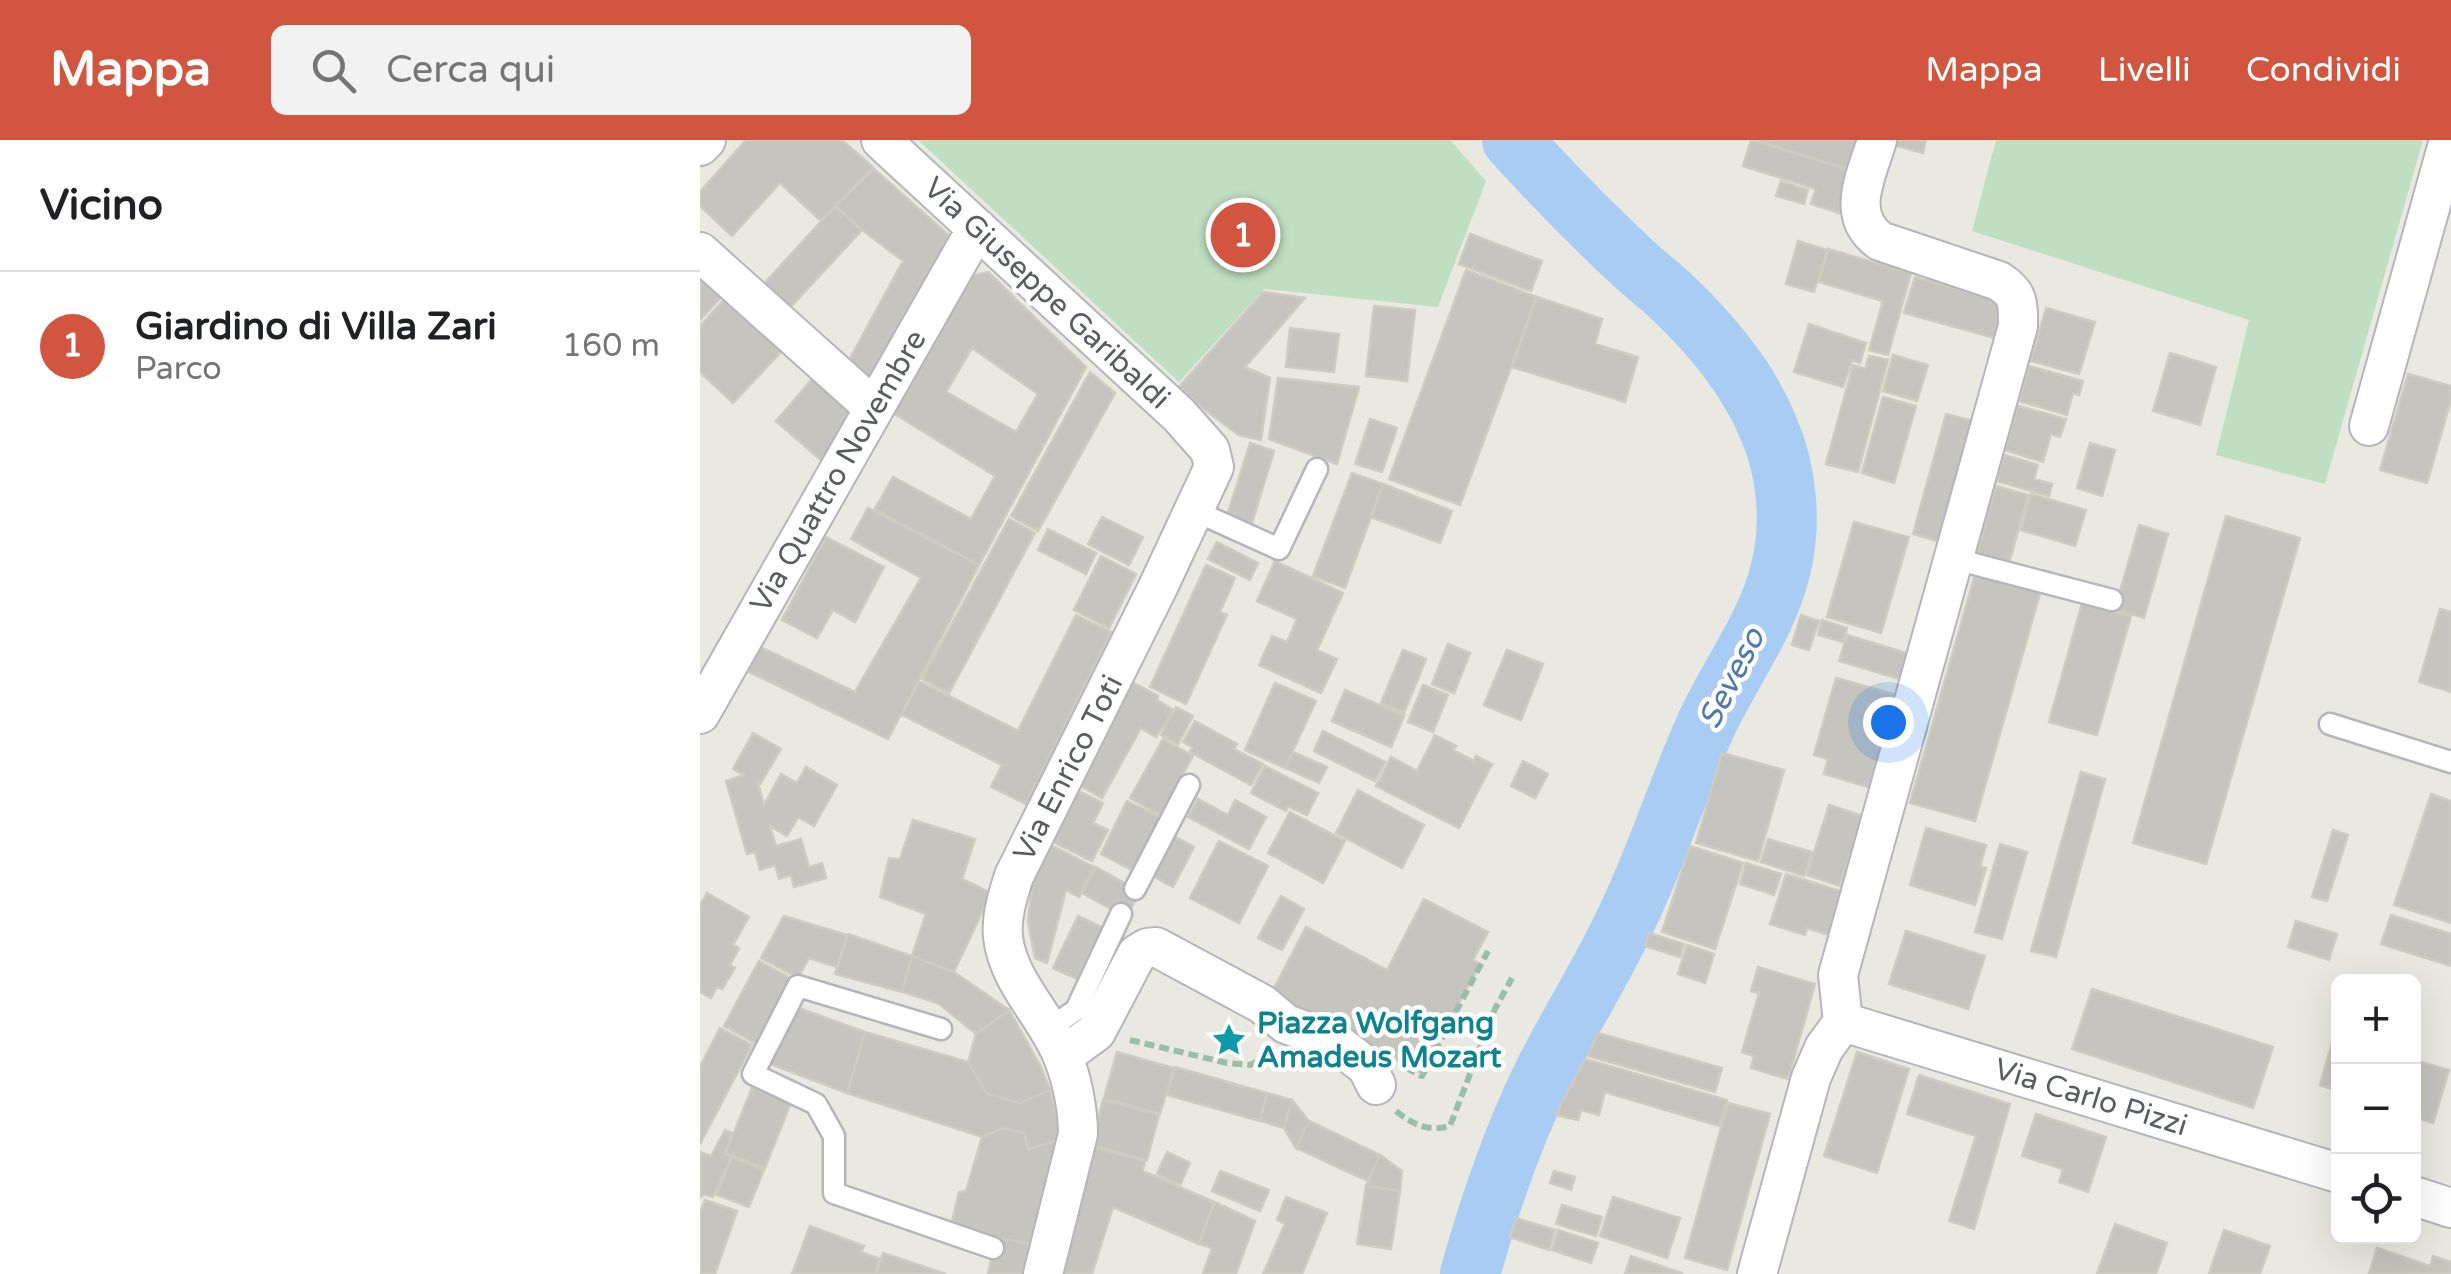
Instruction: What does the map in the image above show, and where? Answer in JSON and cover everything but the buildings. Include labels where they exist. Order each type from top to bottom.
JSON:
[{"type":"street","points":[[700,146],[706,140]]},
{"type":"street","name":"Via Giuseppe Garibaldi","points":[[880,140],[1179,416],[1210,450]]},
{"type":"street","points":[[1757,1274],[1811,1078],[1824,1048],[1843,1022],[1838,975],[2018,326],[2018,304],[2013,290],[1999,281],[1880,242],[1868,233],[1860,217],[1860,199],[1877,140]]},
{"type":"street","points":[[2369,426],[2448,140]]},
{"type":"street","name":"Via Quattro Novembre","points":[[702,704],[977,228]]},
{"type":"street","points":[[700,252],[874,408]]},
{"type":"street","name":"Via Enrico Toti","points":[[1041,1264],[1078,1134],[1078,1118],[1055,1043],[1020,983],[1006,948],[1003,925],[1007,900],[1014,876],[1195,511],[1214,467],[1210,450]]},
{"type":"street","points":[[1055,1043],[1096,1032],[1137,954],[1156,947],[1352,1053],[1367,1067],[1387,1099]]},
{"type":"street","name":"Via Carlo Pizzi","points":[[1843,1022],[2331,1171]]},
{"type":"street","points":[[2421,1198],[2451,1208]]},
{"type":"lane","points":[[1195,511],[1279,549],[1317,469]]},
{"type":"lane","points":[[1955,558],[2112,600]]},
{"type":"lane","points":[[2330,724],[2451,762]]},
{"type":"lane","points":[[1135,889],[1190,785]]},
{"type":"lane","points":[[1055,1043],[1076,1010],[1121,914]]},
{"type":"lane","points":[[941,1029],[798,986],[754,1074],[816,1104],[834,1136],[834,1193],[993,1248]]},
{"type":"path","points":[[1488,951],[1422,1076],[1382,1054],[1387,1099],[1415,1125],[1436,1130],[1450,1126],[1495,1010],[1512,978]]},
{"type":"path","points":[[1096,1032],[1114,1040],[1136,1040],[1250,1065],[1269,1058],[1287,1037],[1274,1014]]},
{"type":"green space","points":[[918,140],[1450,140],[1486,181],[1438,307],[1264,289],[1179,382]]},
{"type":"green space","points":[[1996,140],[2423,140],[2325,484],[2216,455],[2249,320],[1972,231]]},
{"type":"waterway","name":"Seveso","points":[[1470,1274],[1502,1173],[1532,1099],[1622,928],[1706,725],[1767,609],[1781,568],[1786,533],[1786,496],[1780,461],[1760,409],[1740,375],[1688,313],[1603,234],[1512,140]]},
{"type":"place","name":"Giardino di Villa Zari","points":[[1243,235]]},
{"type":"place","name":"Piazza Wolfgang Amadeus Mozart","points":[[1229,1040]]}]
